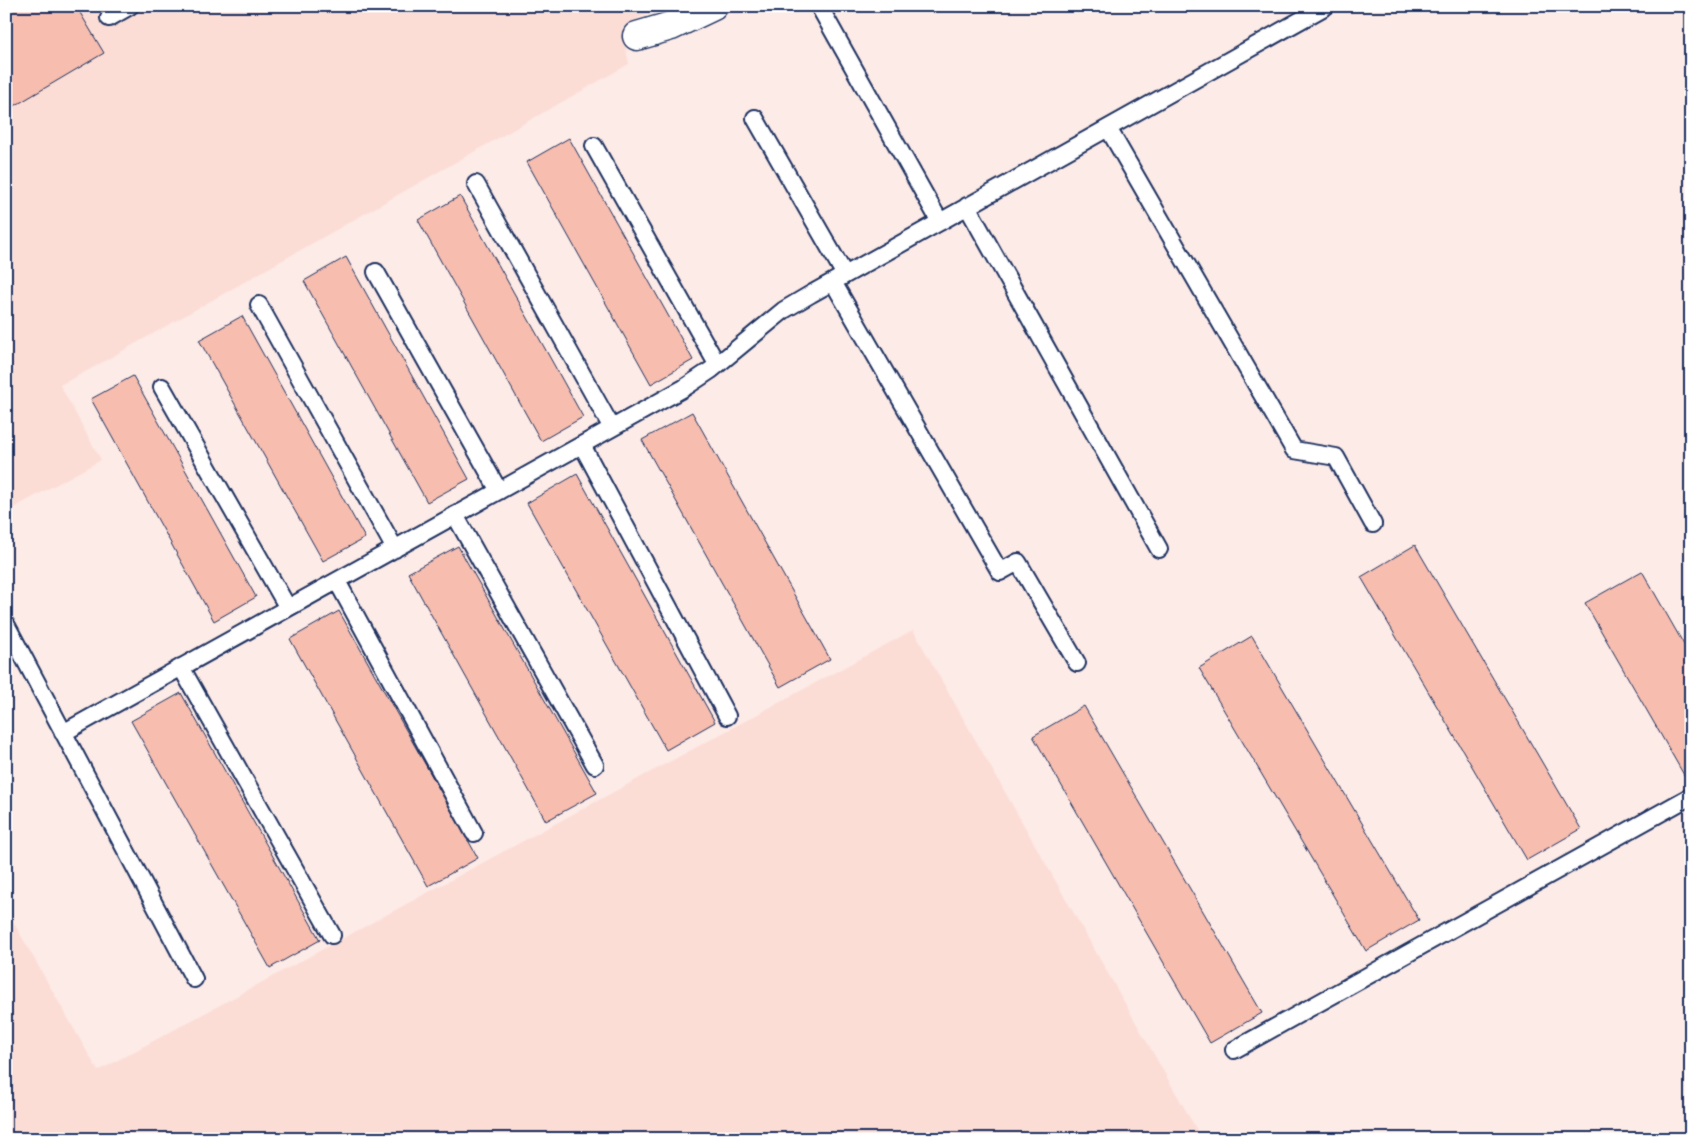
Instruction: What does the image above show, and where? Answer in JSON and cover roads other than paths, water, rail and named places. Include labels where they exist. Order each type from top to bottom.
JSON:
[{"type":"street","points":[[637,36],[671,26],[713,6]]},
{"type":"lane","points":[[109,18],[130,6]]},
{"type":"lane","points":[[819,6],[940,222]]},
{"type":"lane","points":[[63,733],[684,388],[784,310],[1326,6]]},
{"type":"lane","points":[[755,118],[839,278],[1000,572],[1018,562],[1077,663]]},
{"type":"lane","points":[[1108,128],[1294,450],[1336,456],[1373,524]]},
{"type":"lane","points":[[594,146],[717,364]]},
{"type":"lane","points":[[476,184],[612,428]]},
{"type":"lane","points":[[968,206],[1159,550]]},
{"type":"lane","points":[[376,272],[498,491]]},
{"type":"lane","points":[[259,305],[395,548]]},
{"type":"lane","points":[[162,387],[288,608]]},
{"type":"lane","points":[[582,445],[728,716]]},
{"type":"lane","points":[[455,515],[595,765]]},
{"type":"lane","points":[[337,581],[474,833]]},
{"type":"lane","points":[[7,626],[194,979]]},
{"type":"lane","points":[[181,668],[332,935]]},
{"type":"lane","points":[[1234,1050],[1691,796]]}]
